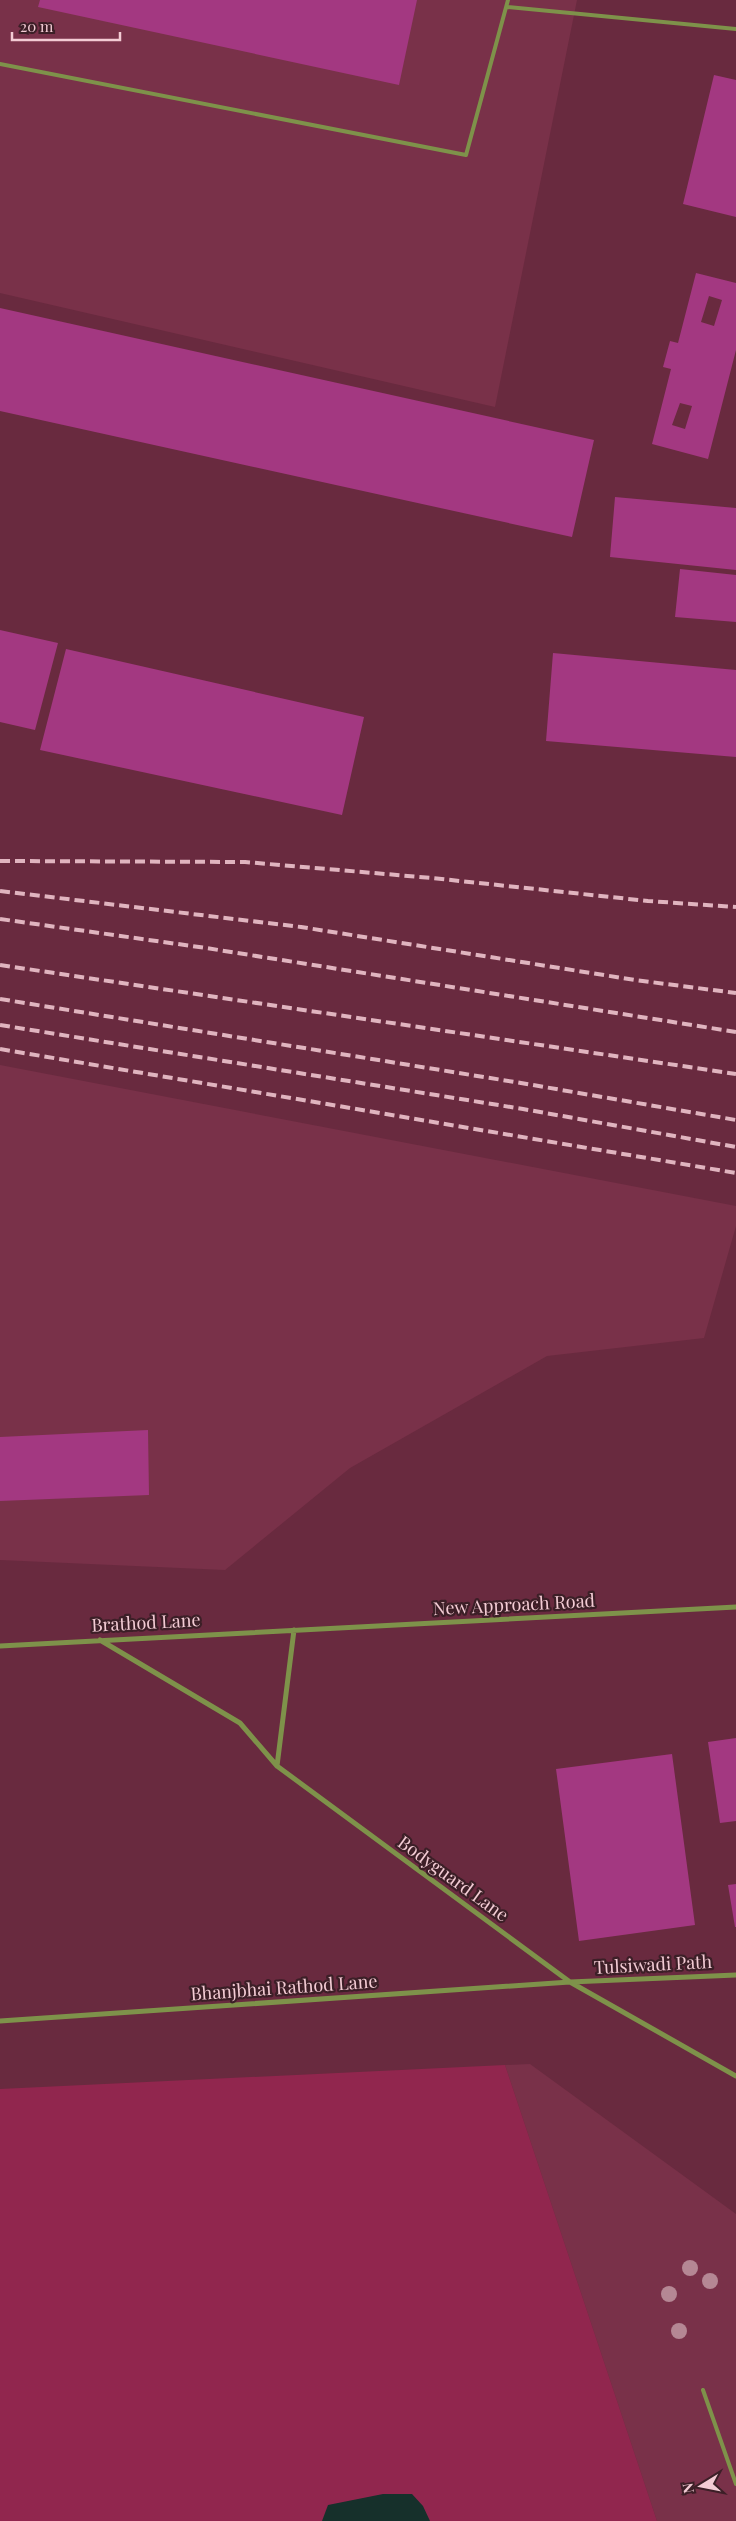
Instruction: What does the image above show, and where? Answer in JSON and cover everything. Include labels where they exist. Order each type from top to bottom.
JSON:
[{"type":"street","name":"New Approach Road","points":[[294,1630],[736,1607]]},
{"type":"street","name":"Brathod Lane","points":[[0,1646],[98,1639],[294,1630]]},
{"type":"street","points":[[278,1766],[294,1630]]},
{"type":"street","name":"Bodyguard Lane","points":[[98,1639],[240,1723],[278,1766],[570,1982],[736,2076]]},
{"type":"street","name":"Tulsiwadi Path","points":[[570,1982],[736,1975]]},
{"type":"street","name":"Bhanjbhai Rathod Lane","points":[[0,2021],[570,1982]]},
{"type":"lane","points":[[0,64],[466,155],[508,0]]},
{"type":"lane","points":[[507,7],[736,29]]},
{"type":"lane","points":[[702,2390],[736,2484]]},
{"type":"shaded area","points":[[0,0],[577,0],[495,407],[0,293]]},
{"type":"shaded area","points":[[0,1065],[736,1206],[736,1226],[704,1338],[547,1356],[350,1468],[225,1570],[0,1560]]},
{"type":"shaded area","points":[[530,2064],[736,2214],[736,2521],[657,2521],[505,2065]]},
{"type":"shaded area","points":[[505,2065],[657,2521],[0,2521],[0,2089]]},
{"type":"shaded area","points":[[383,2494],[412,2494],[423,2506],[430,2521],[322,2521],[328,2505]]},
{"type":"building","points":[[40,0],[417,0],[399,85],[38,7]]},
{"type":"building","points":[[714,75],[736,80],[736,217],[683,204]]},
{"type":"building","points":[[696,273],[736,283],[736,350],[708,459],[652,444],[671,369],[663,367],[670,341],[678,343]],"holes":[[[709,296],[722,300],[714,326],[701,322]],[[680,403],[692,406],[685,429],[672,425]]]},
{"type":"building","points":[[0,308],[594,440],[572,537],[0,411]]},
{"type":"building","points":[[615,497],[736,508],[736,570],[610,557]]},
{"type":"building","points":[[680,569],[736,575],[736,622],[675,617]]},
{"type":"building","points":[[0,630],[58,643],[35,730],[0,722]]},
{"type":"building","points":[[66,649],[364,717],[342,815],[40,750]]},
{"type":"building","points":[[553,653],[736,670],[736,757],[546,741]]},
{"type":"building","points":[[148,1430],[149,1495],[0,1501],[0,1437]]},
{"type":"building","points":[[736,1738],[736,1821],[720,1823],[708,1742]]},
{"type":"building","points":[[672,1754],[695,1925],[579,1941],[556,1769]]},
{"type":"building","points":[[736,1884],[736,1927],[735,1927],[728,1885]]},
{"type":"railway","points":[[0,861],[245,862],[432,878],[648,901],[736,907]]},
{"type":"railway","points":[[0,891],[301,927],[635,980],[736,993]]},
{"type":"railway","points":[[0,919],[206,948],[736,1032]]},
{"type":"railway","points":[[0,965],[736,1074]]},
{"type":"railway","points":[[0,999],[521,1083],[736,1120]]},
{"type":"railway","points":[[0,1025],[523,1109],[736,1147]]},
{"type":"railway","points":[[0,1049],[736,1173]]}]
